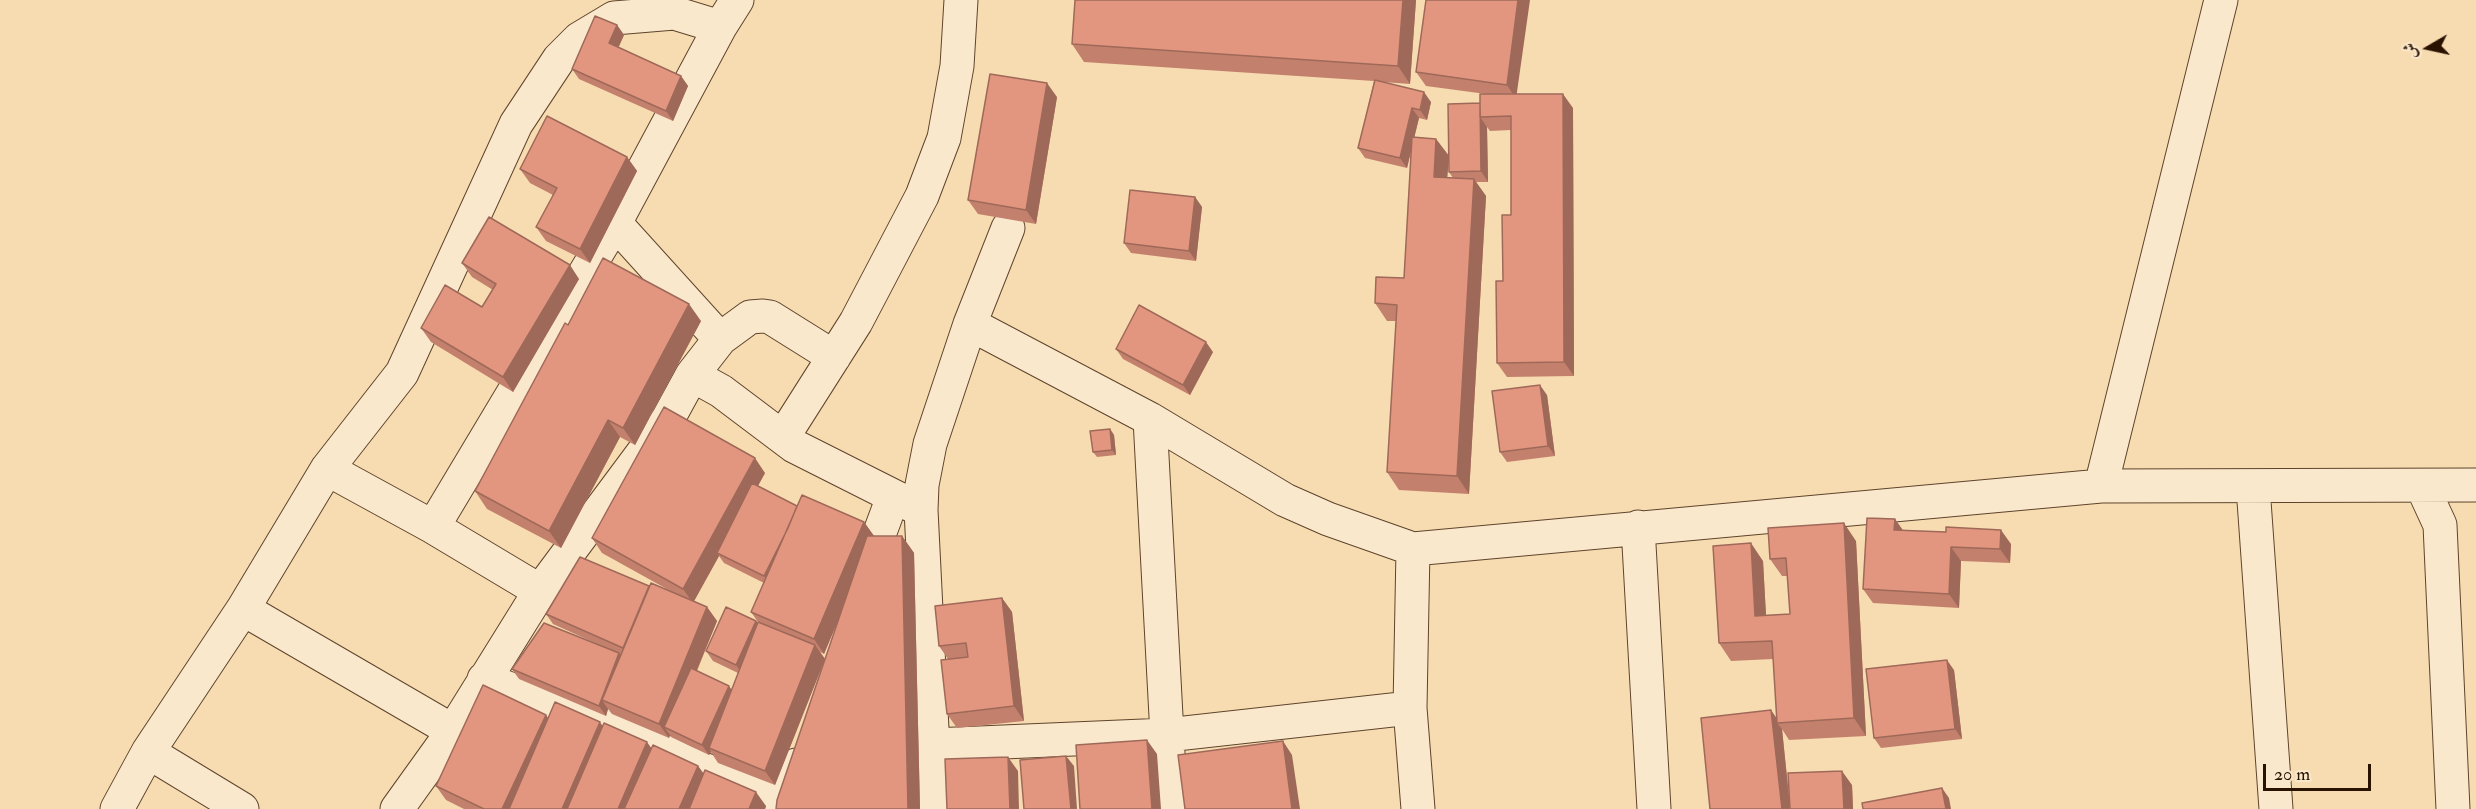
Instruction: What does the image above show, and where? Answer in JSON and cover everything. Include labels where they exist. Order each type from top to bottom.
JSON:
[{"type":"street","points":[[433,527],[615,223],[720,27],[737,0]]},
{"type":"street","points":[[783,437],[856,322],[922,195],[944,138],[957,66],[961,0]]},
{"type":"street","points":[[2101,486],[2221,0]]},
{"type":"street","points":[[117,809],[148,752],[243,609],[327,469],[402,373],[516,124],[559,59],[579,39],[614,18],[674,13],[720,27]]},
{"type":"street","points":[[615,223],[720,339]]},
{"type":"street","points":[[852,609],[907,503],[922,484],[930,444],[970,324],[1008,228]]},
{"type":"street","points":[[397,809],[453,731],[540,591],[668,419],[692,375],[720,339],[750,317],[770,317],[834,357]]},
{"type":"street","points":[[970,324],[1150,419],[1285,500],[1328,519],[1413,549],[2101,486],[2476,485]]},
{"type":"street","points":[[692,375],[722,392],[794,446],[907,503]]},
{"type":"street","points":[[1150,419],[1171,809]]},
{"type":"street","points":[[327,469],[433,527],[540,591]]},
{"type":"street","points":[[2422,486],[2440,525],[2453,809]]},
{"type":"street","points":[[2253,487],[2276,809]]},
{"type":"street","points":[[907,503],[933,745],[936,809]]},
{"type":"street","points":[[1638,527],[1654,809]]},
{"type":"street","points":[[1413,549],[1410,708],[1418,809]]},
{"type":"street","points":[[243,609],[453,731]]},
{"type":"street","points":[[484,679],[633,736],[686,762],[783,801],[808,733]]},
{"type":"street","points":[[933,745],[1167,735],[1410,708]]},
{"type":"street","points":[[148,752],[242,809]]},
{"type":"building","points":[[1075,0],[1403,0],[1398,66],[1072,44]]},
{"type":"building","points":[[1426,0],[1518,0],[1507,85],[1416,72]]},
{"type":"building","points":[[595,16],[617,25],[609,43],[681,76],[666,111],[572,69]]},
{"type":"building","points":[[990,74],[1047,83],[1026,210],[968,200]]},
{"type":"building","points":[[1375,80],[1424,92],[1420,110],[1412,108],[1400,158],[1358,148]]},
{"type":"building","points":[[1480,94],[1563,94],[1564,362],[1497,363],[1496,281],[1503,281],[1502,215],[1511,215],[1511,116],[1480,117]]},
{"type":"building","points":[[1480,103],[1481,171],[1449,172],[1448,104]]},
{"type":"building","points":[[547,116],[627,157],[580,249],[536,227],[557,188],[520,169]]},
{"type":"building","points":[[1412,137],[1436,139],[1434,177],[1474,179],[1457,476],[1387,472],[1397,305],[1375,303],[1376,277],[1404,278]]},
{"type":"building","points":[[1130,190],[1195,197],[1189,251],[1124,243]]},
{"type":"building","points":[[489,217],[570,265],[503,377],[421,328],[445,285],[482,307],[496,284],[462,263]]},
{"type":"building","points":[[603,258],[689,304],[623,428],[608,420],[549,531],[475,491],[565,323],[568,325]]},
{"type":"building","points":[[1139,305],[1206,342],[1183,385],[1116,349]]},
{"type":"building","points":[[1540,385],[1548,446],[1500,452],[1492,391]]},
{"type":"building","points":[[664,407],[755,458],[683,589],[592,538]]},
{"type":"building","points":[[1110,429],[1112,450],[1093,452],[1090,431]]},
{"type":"building","points":[[752,483],[797,506],[764,576],[717,553]]},
{"type":"building","points":[[802,495],[864,522],[814,639],[751,612]]},
{"type":"building","points":[[1867,518],[1895,519],[1894,530],[1946,532],[1946,527],[2001,530],[2000,549],[1951,547],[1949,594],[1863,589]]},
{"type":"building","points":[[1844,523],[1854,718],[1777,723],[1772,641],[1719,643],[1713,546],[1751,543],[1755,616],[1790,614],[1786,558],[1770,559],[1768,528]]},
{"type":"building","points":[[867,536],[902,536],[908,809],[776,809],[777,800]]},
{"type":"building","points":[[580,557],[649,586],[623,648],[546,614]]},
{"type":"building","points":[[651,583],[707,607],[659,724],[602,700]]},
{"type":"building","points":[[1002,598],[1014,706],[947,714],[941,660],[968,657],[966,643],[939,646],[935,606]]},
{"type":"building","points":[[726,607],[756,621],[736,665],[706,651]]},
{"type":"building","points":[[758,622],[815,645],[765,771],[709,748]]},
{"type":"building","points":[[544,623],[619,653],[599,706],[512,669]]},
{"type":"building","points":[[1947,660],[1955,729],[1874,738],[1866,669]]},
{"type":"building","points":[[691,668],[729,686],[702,745],[664,727]]},
{"type":"building","points":[[483,685],[546,715],[502,809],[484,809],[436,786]]},
{"type":"building","points":[[555,702],[600,722],[562,809],[509,809]]},
{"type":"building","points":[[1771,710],[1782,809],[1710,809],[1701,718]]},
{"type":"building","points":[[604,723],[647,742],[618,809],[567,809]]},
{"type":"building","points":[[1147,740],[1152,809],[1080,809],[1076,745]]},
{"type":"building","points":[[1283,741],[1292,809],[1185,809],[1178,755]]},
{"type":"building","points":[[653,745],[698,766],[679,809],[624,809]]},
{"type":"building","points":[[1066,756],[1071,809],[1024,809],[1020,760]]},
{"type":"building","points":[[1008,757],[1010,809],[947,809],[945,759]]},
{"type":"building","points":[[705,770],[756,792],[749,809],[689,809]]},
{"type":"building","points":[[1842,771],[1844,809],[1790,809],[1788,773]]},
{"type":"building","points":[[1942,788],[1946,809],[1863,809],[1862,803]]}]
